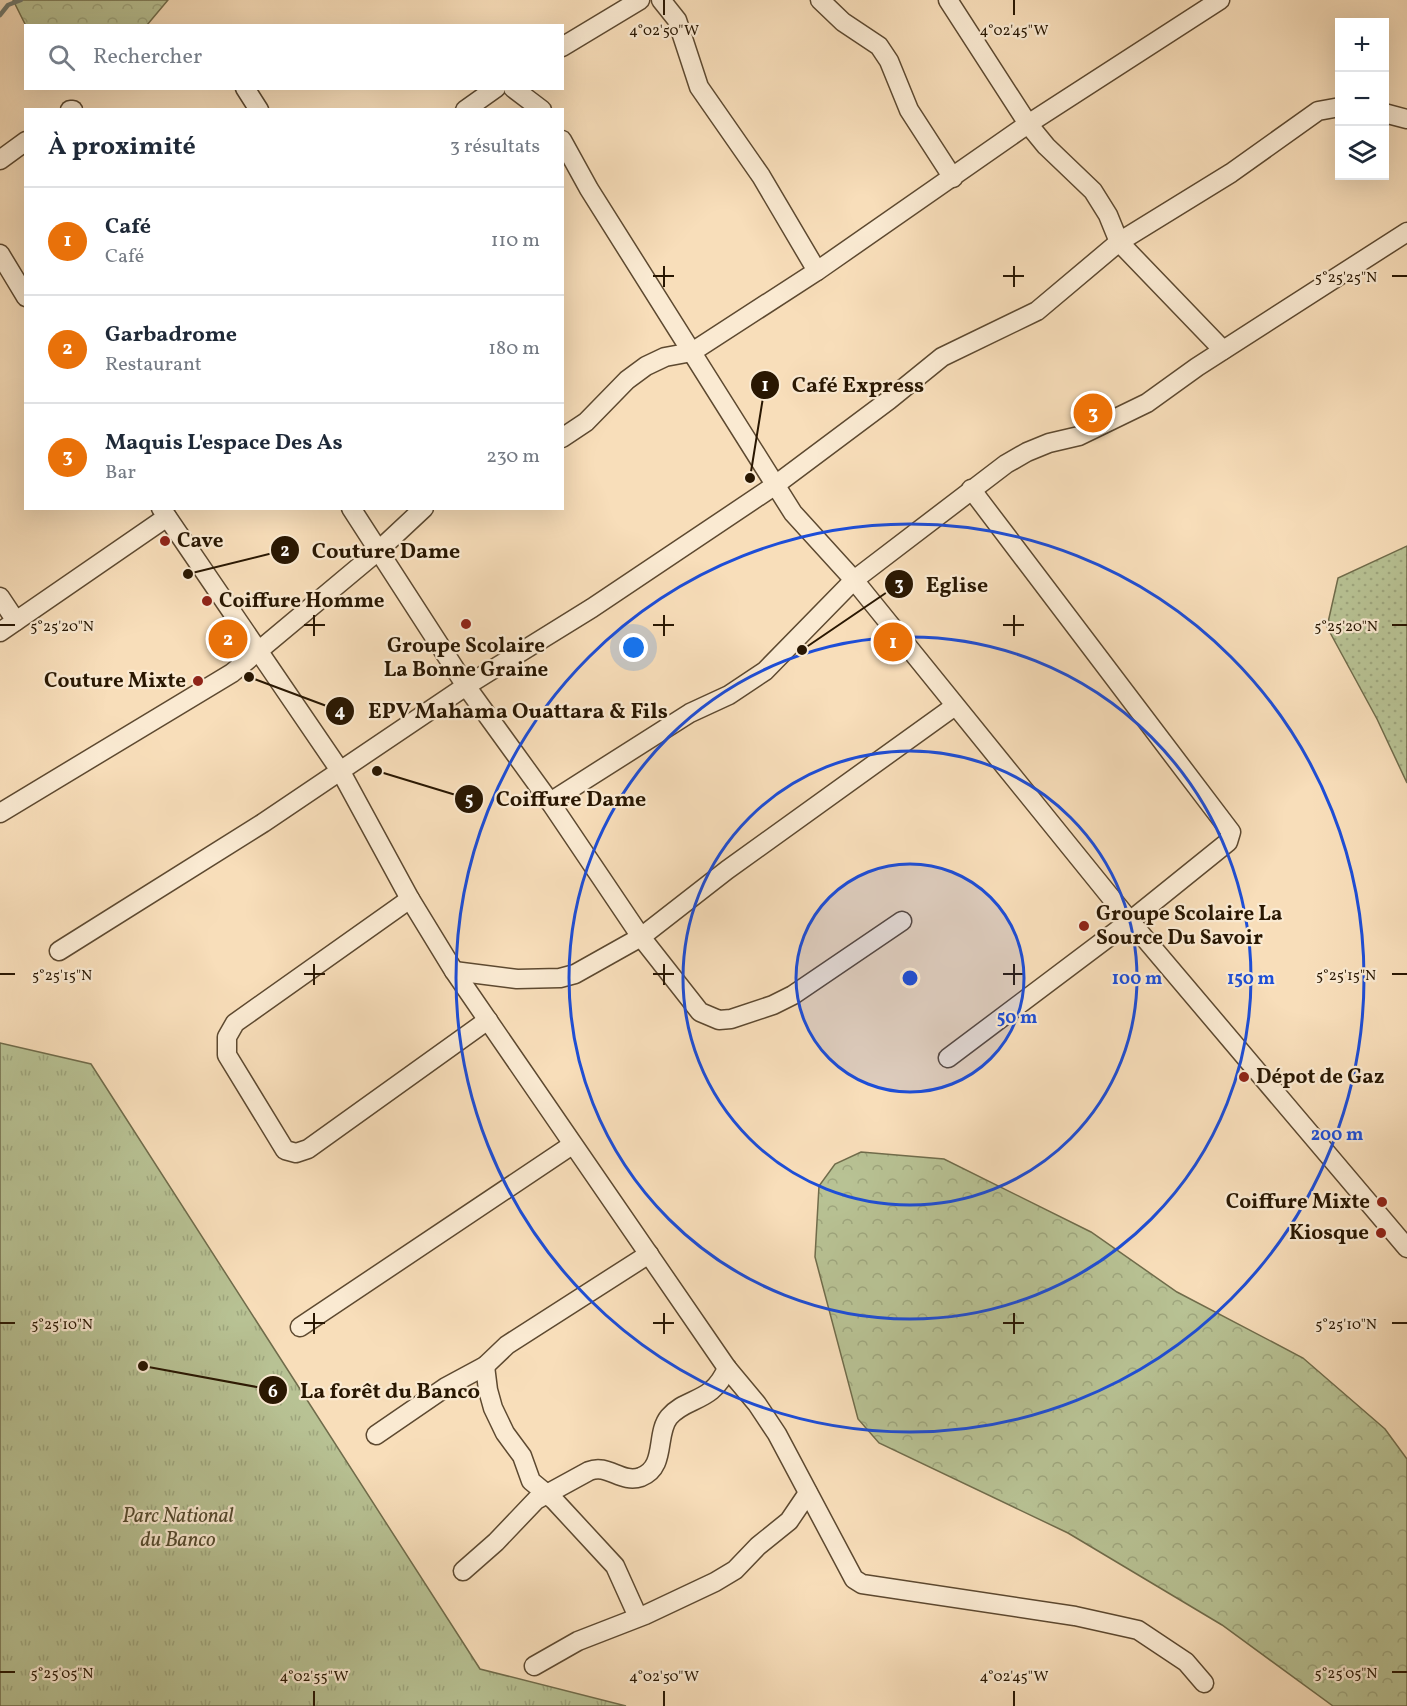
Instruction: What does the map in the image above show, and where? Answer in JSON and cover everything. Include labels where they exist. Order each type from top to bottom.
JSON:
[{"type":"street","points":[[564,46],[640,0]]},
{"type":"street","points":[[661,0],[677,20],[699,87],[715,114],[761,176],[817,271]]},
{"type":"street","points":[[820,0],[843,22],[879,46],[889,61],[909,110],[953,178]]},
{"type":"street","points":[[948,0],[1028,124],[1046,146],[1093,191],[1108,215],[1119,242],[1223,350]]},
{"type":"street","points":[[564,437],[586,422],[627,380],[646,366],[665,357],[692,352],[817,271],[1028,124],[1221,0]]},
{"type":"street","points":[[246,90],[258,108]]},
{"type":"street","points":[[468,108],[493,90]]},
{"type":"street","points":[[516,90],[539,108]]},
{"type":"street","points":[[59,951],[341,772],[466,686],[592,608],[774,486],[889,400],[928,366],[1037,311],[1119,242],[1231,173],[1318,111],[1335,108]]},
{"type":"street","points":[[1389,114],[1407,119]]},
{"type":"street","points":[[0,160],[24,142]]},
{"type":"street","points":[[564,144],[589,189],[793,513],[854,580],[1130,921],[1329,1159],[1407,1247]]},
{"type":"street","points":[[550,802],[690,713],[729,694],[765,671],[854,580],[971,489],[1027,452],[1049,443],[1078,436],[1147,403],[1223,350],[1407,232]]},
{"type":"street","points":[[0,255],[24,294]]},
{"type":"street","points":[[948,1058],[1130,921],[1228,842],[1231,832],[971,489]]},
{"type":"street","points":[[352,510],[466,686],[550,802],[641,937],[700,1012],[719,1020],[751,1013],[793,995],[902,921]]},
{"type":"street","points":[[0,813],[201,693],[259,651],[378,551],[422,510]]},
{"type":"street","points":[[0,632],[164,513],[341,772],[410,899],[454,971],[727,1368],[772,1426],[849,1572],[862,1584],[1075,1616],[1138,1630],[1186,1662],[1204,1683]]},
{"type":"street","points":[[0,597],[16,621]]},
{"type":"street","points":[[454,971],[517,979],[560,978],[575,974],[641,937],[702,888],[955,706]]},
{"type":"street","points":[[410,899],[235,1023],[226,1037],[227,1055],[285,1150],[296,1153],[308,1149],[488,1020]]},
{"type":"street","points":[[300,1327],[572,1145]]},
{"type":"street","points":[[376,1435],[446,1387],[485,1366],[507,1345],[649,1254]]},
{"type":"street","points":[[485,1366],[488,1390],[497,1416],[522,1456],[531,1481],[615,1566],[638,1617]]},
{"type":"street","points":[[462,1571],[536,1500],[597,1467],[606,1469],[619,1477],[631,1479],[644,1476],[653,1468],[660,1452],[664,1425],[670,1416],[715,1388],[727,1368]]},
{"type":"street","points":[[534,1666],[605,1628],[638,1617],[715,1582],[735,1570],[758,1546],[789,1521],[808,1493]]},
{"type":"green space","points":[[13,0],[168,0],[148,24],[25,24]]},
{"type":"green space","points":[[1407,546],[1407,783],[1377,719],[1327,627],[1338,578]]},
{"type":"green space","name":"Parc National du Banco","points":[[0,1043],[91,1064],[480,1669],[626,1706],[0,1706]]},
{"type":"green space","points":[[861,1152],[944,1159],[1091,1232],[1177,1292],[1303,1358],[1385,1429],[1407,1459],[1407,1706],[1333,1706],[1222,1625],[1068,1533],[879,1443],[858,1419],[815,1257],[819,1186],[835,1164]]},
{"type":"waterway","points":[[0,15],[8,5],[21,0]]},
{"type":"place","name":"Maquis L'espace Des As","points":[[1093,413]]},
{"type":"place","name":"Café Express","points":[[750,478]]},
{"type":"place","name":"Cave","points":[[165,541]]},
{"type":"place","name":"Couture Dame","points":[[188,574]]},
{"type":"place","name":"Coiffure Homme","points":[[207,601]]},
{"type":"place","name":"Groupe Scolaire La Bonne Graine","points":[[466,624]]},
{"type":"place","name":"Garbadrome","points":[[228,639]]},
{"type":"place","name":"Café","points":[[893,642]]},
{"type":"place","name":"Eglise","points":[[802,650]]},
{"type":"place","name":"EPV Mahama Ouattara & Fils","points":[[249,677]]},
{"type":"place","name":"Couture Mixte","points":[[198,681]]},
{"type":"place","name":"Coiffure Dame","points":[[377,771]]},
{"type":"place","name":"Groupe Scolaire La Source Du Savoir","points":[[1084,926]]},
{"type":"place","name":"Dépot de Gaz","points":[[1244,1077]]},
{"type":"place","name":"Coiffure Mixte","points":[[1382,1202]]},
{"type":"place","name":"Kiosque","points":[[1381,1233]]},
{"type":"place","name":"La forêt du Banco","points":[[143,1366]]}]
